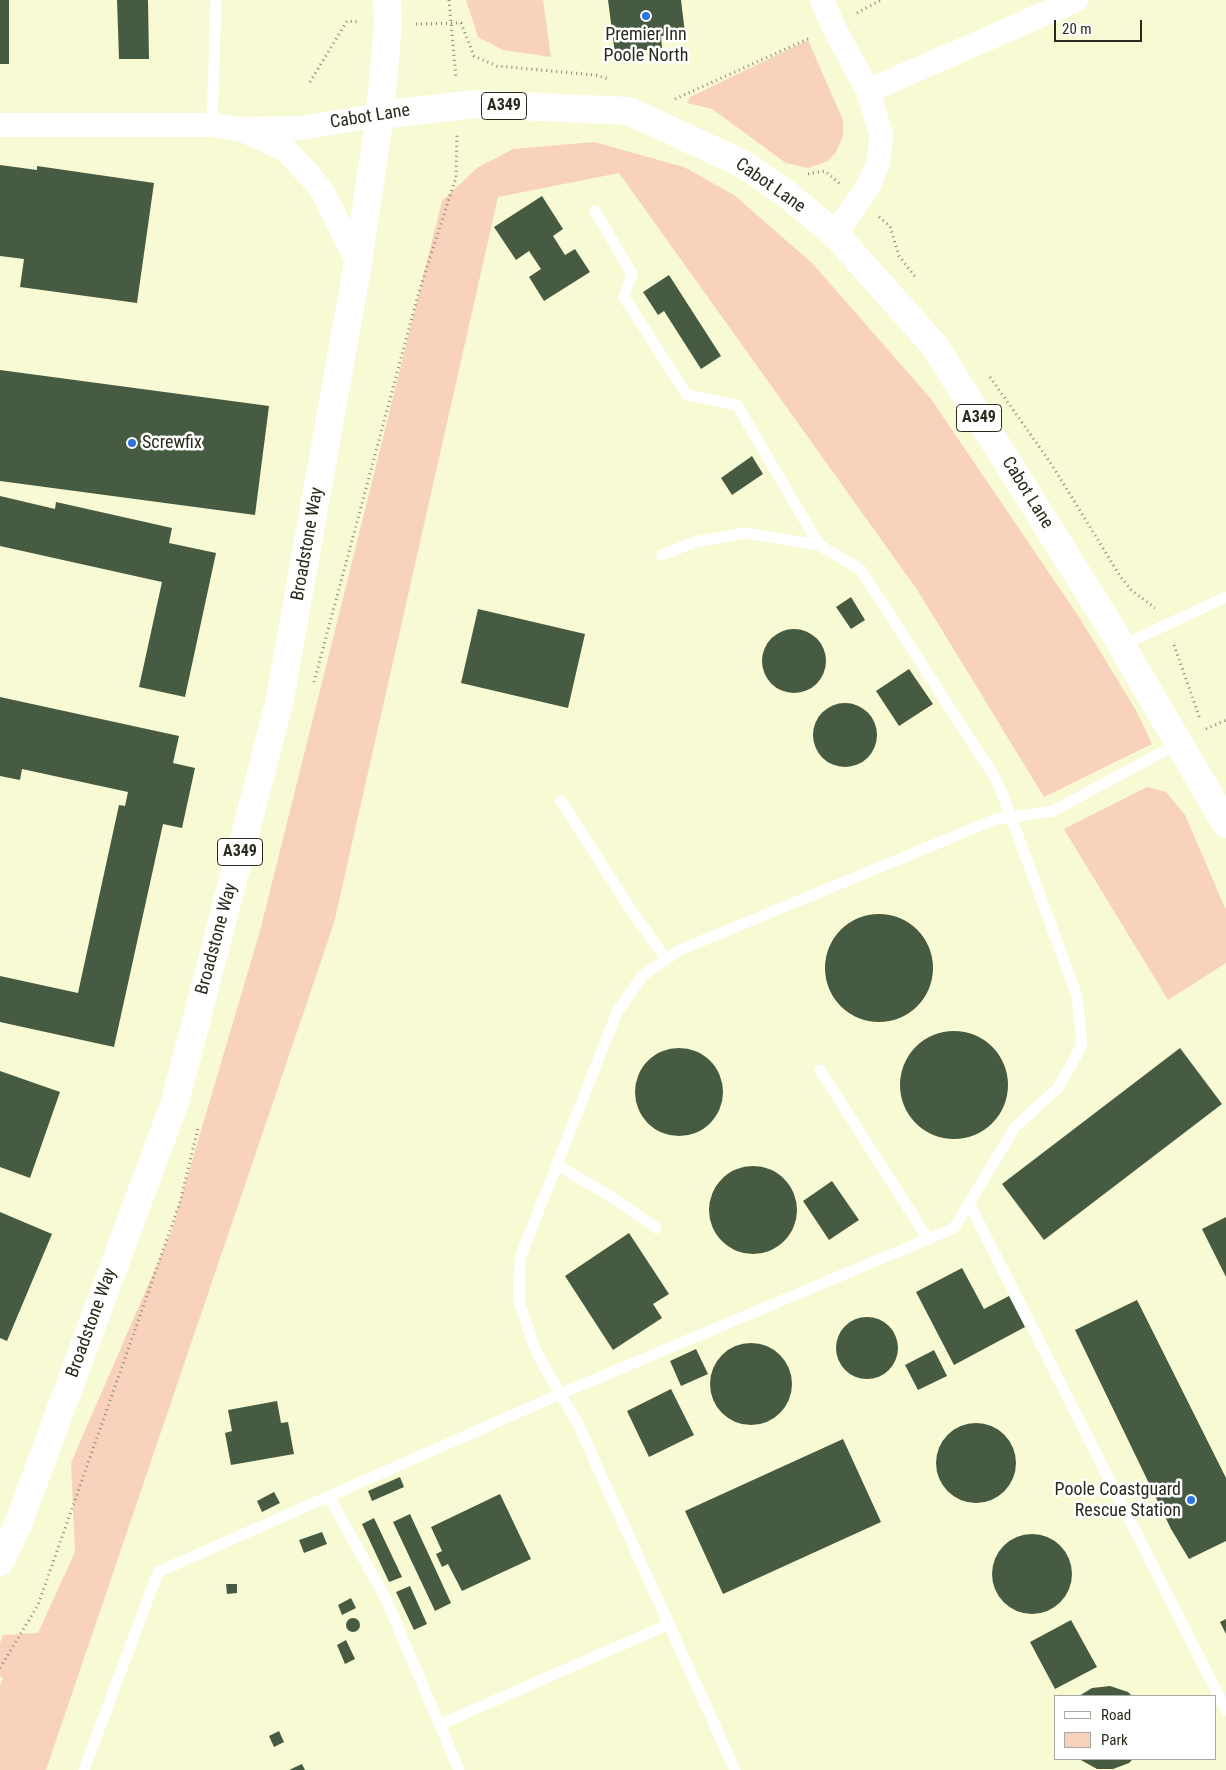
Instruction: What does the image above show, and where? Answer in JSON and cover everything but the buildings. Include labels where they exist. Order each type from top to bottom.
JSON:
[{"type":"main road","name":"Broadstone Way","points":[[0,1562],[20,1518],[175,1102],[279,704],[358,263],[380,115],[388,24],[387,0]]},
{"type":"main road","name":"Cabot Lane","points":[[380,115],[476,104],[629,111],[745,165],[785,193],[835,234],[934,345],[1121,646],[1226,824]]},
{"type":"street","points":[[822,0],[833,26],[868,91],[881,134],[879,161],[868,187],[835,234]]},
{"type":"street","points":[[868,91],[1076,0]]},
{"type":"street","name":"Cabot Lane","points":[[0,125],[212,125],[240,129],[302,128],[380,115]]},
{"type":"street","points":[[240,129],[286,150],[323,192],[358,263]]},
{"type":"lane","points":[[212,125],[216,0]]},
{"type":"lane","points":[[594,211],[632,274],[624,297],[687,395],[737,405],[820,544]]},
{"type":"lane","points":[[84,1770],[158,1572],[560,1394],[954,1228],[1015,1127],[1058,1088],[1082,1045],[1077,996],[997,781],[862,570],[820,544],[745,533],[695,542],[662,555]]},
{"type":"lane","points":[[1121,646],[1226,597]]},
{"type":"lane","points":[[735,1770],[578,1424],[537,1354],[519,1302],[520,1258],[617,1012],[642,976],[680,950],[996,819],[1053,811],[1179,743]]},
{"type":"lane","points":[[561,801],[633,913],[666,959]]},
{"type":"lane","points":[[820,1070],[928,1238]]},
{"type":"lane","points":[[557,1165],[612,1198],[656,1228]]},
{"type":"lane","points":[[969,1203],[1226,1710]]},
{"type":"lane","points":[[328,1497],[385,1597],[459,1770]]},
{"type":"lane","points":[[439,1725],[669,1624]]},
{"type":"path","points":[[449,0],[454,52]]},
{"type":"path","points":[[863,10],[881,0]]},
{"type":"path","points":[[310,82],[347,21]]},
{"type":"path","points":[[451,23],[461,23],[474,56],[497,66],[594,75],[613,80]]},
{"type":"path","points":[[668,97],[677,100],[812,37]]},
{"type":"path","points":[[890,226],[899,256],[917,279]]},
{"type":"path","points":[[987,371],[1052,464],[1120,576],[1132,591],[1153,604],[1165,624],[1177,652],[1200,719],[1206,729],[1226,720]]},
{"type":"green space","points":[[466,0],[543,0],[551,57],[503,50],[478,37]]},
{"type":"green space","points":[[808,40],[843,120],[843,136],[836,152],[828,161],[808,168],[786,163],[712,109],[687,103],[690,97]]},
{"type":"green space","points":[[594,142],[684,167],[734,195],[812,263],[931,399],[1079,617],[1137,712],[1152,744],[1044,797],[918,591],[619,173],[498,197],[334,923],[46,1770],[0,1770],[0,1685],[3,1678],[0,1676],[0,1643],[3,1635],[38,1633],[75,1552],[71,1463],[171,1232],[260,931],[442,201],[477,168],[513,149]]},
{"type":"green space","points":[[1147,787],[1166,792],[1185,815],[1226,910],[1226,963],[1168,1000],[1064,829]]},
{"type":"place","name":"Premier Inn Poole North","points":[[646,16]]},
{"type":"place","name":"Screwfix","points":[[132,443]]},
{"type":"place","name":"Poole Coastguard Rescue Station","points":[[1191,1500]]}]
